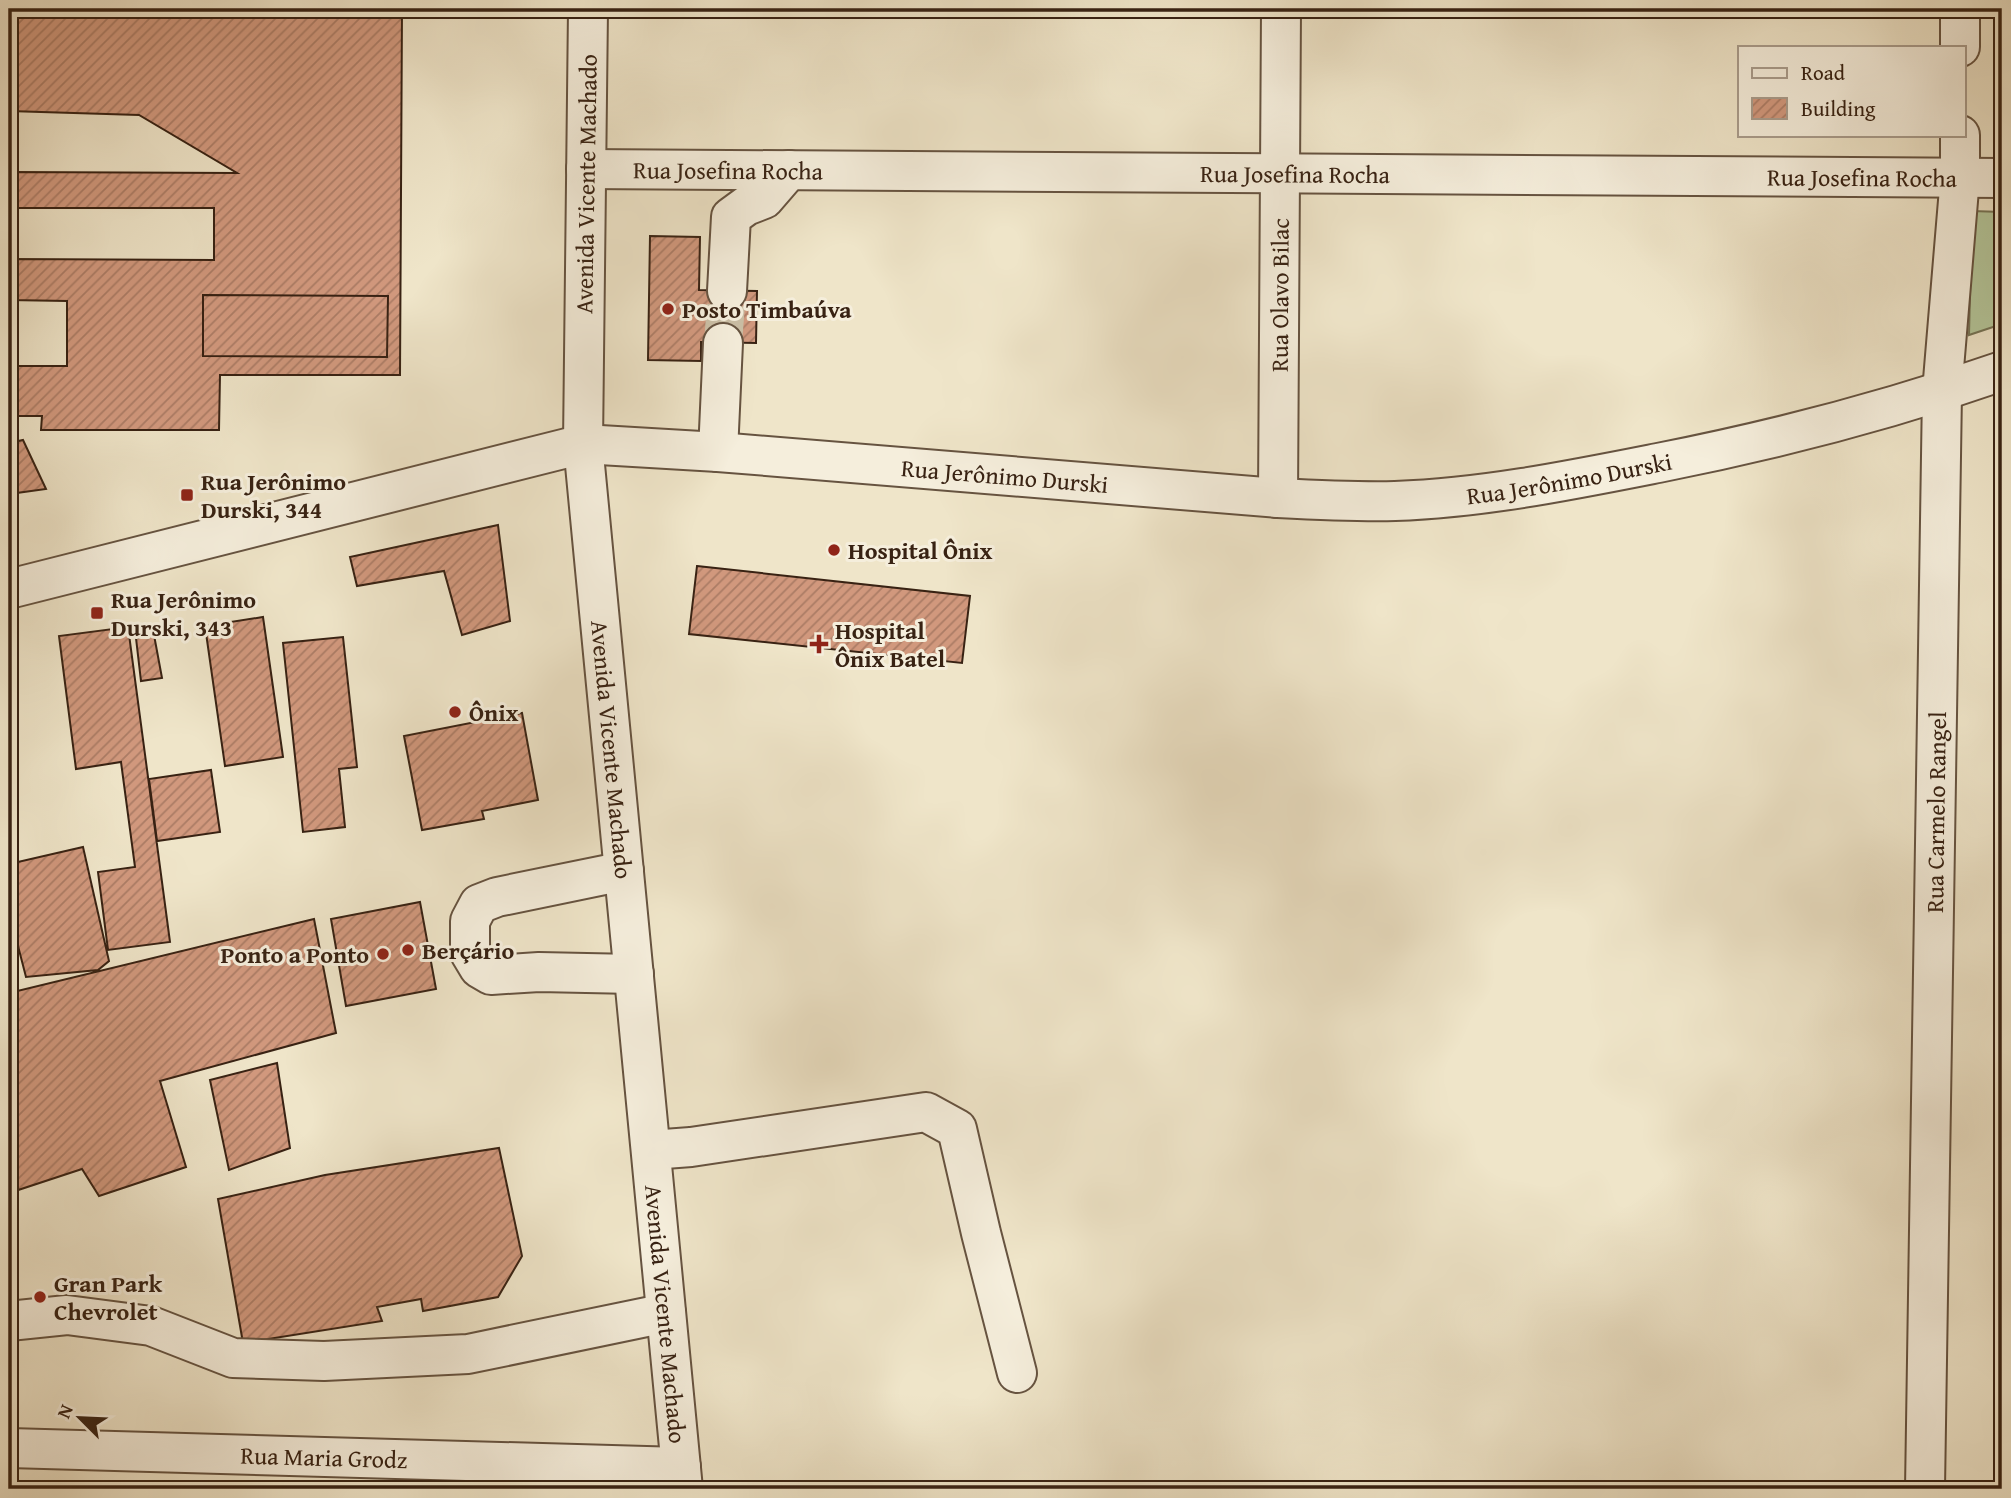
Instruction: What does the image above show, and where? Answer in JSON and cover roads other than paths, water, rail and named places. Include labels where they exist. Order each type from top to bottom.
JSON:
[{"type":"street","name":"Avenida Vicente Machado","points":[[588,9],[583,444],[682,1478]]},
{"type":"street","name":"Rua Olavo Bilac","points":[[1278,498],[1281,9]]},
{"type":"street","points":[[1960,9],[1960,46]]},
{"type":"street","name":"Rua Carmelo Rangel","points":[[1925,1489],[1942,392],[1960,177],[1960,136]]},
{"type":"street","name":"Rua Josefina Rocha","points":[[586,169],[2002,178]]},
{"type":"street","points":[[727,291],[731,217],[746,206],[764,200],[789,170]]},
{"type":"street","points":[[718,452],[723,343]]},
{"type":"street","name":"Rua Jerônimo Durski","points":[[9,589],[583,444],[718,452],[1278,498],[1346,502],[1397,501],[1469,495],[1585,478],[1786,436],[1942,392],[2002,371]]},
{"type":"street","points":[[624,871],[496,897],[479,904],[470,921],[470,953],[478,968],[492,975],[538,972],[634,974]]},
{"type":"street","points":[[651,1150],[691,1147],[926,1112],[957,1129],[1017,1373]]},
{"type":"street","points":[[9,1321],[68,1315],[151,1326],[233,1358],[324,1361],[468,1354],[666,1313]]},
{"type":"street","name":"Rua Maria Grodz","points":[[9,1448],[682,1478]]},
{"type":"tunnel","points":[[723,343],[727,291]]},
{"type":"place","name":"Posto Timbaúva","points":[[668,309]]},
{"type":"place","name":"Rua Jerônimo Durski, 344","points":[[187,495]]},
{"type":"place","name":"Hospital Ônix","points":[[834,550]]},
{"type":"place","name":"Rua Jerônimo Durski, 343","points":[[97,613]]},
{"type":"place","name":"Hospital Ônix Batel","points":[[819,644]]},
{"type":"place","name":"Ônix","points":[[455,712]]},
{"type":"place","name":"Berçário","points":[[408,950]]},
{"type":"place","name":"Ponto a Ponto","points":[[383,954]]},
{"type":"place","name":"Gran Park Chevrolet","points":[[40,1297]]}]
